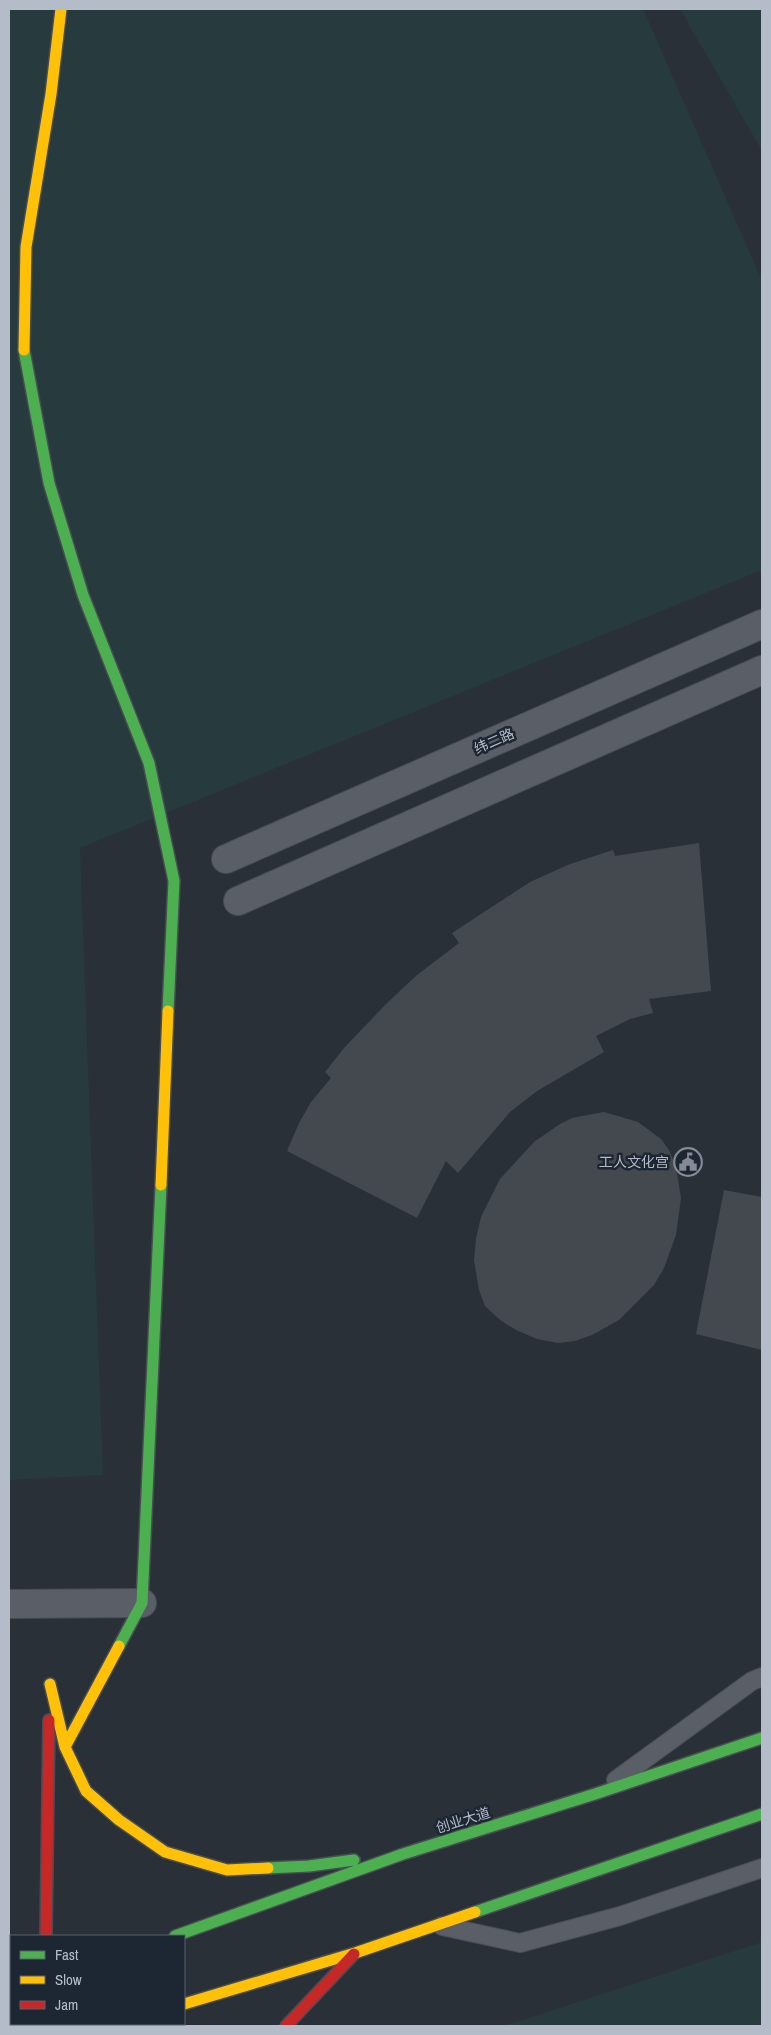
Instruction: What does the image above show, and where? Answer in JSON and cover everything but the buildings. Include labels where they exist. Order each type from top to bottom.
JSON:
[{"type":"main road","points":[[61,9],[51,94],[26,247],[24,349],[49,483],[83,595],[148,763],[174,882],[142,1603],[65,1747]]},
{"type":"main road","points":[[46,1935],[50,1684],[65,1747],[86,1791],[119,1820],[165,1852],[227,1870],[309,1866],[404,1854]]},
{"type":"main road","name":"创业大道","points":[[178,1935],[404,1854],[595,1794],[762,1738]]},
{"type":"main road","points":[[185,2004],[355,1953],[762,1814]]},
{"type":"main road","points":[[286,2026],[355,1953]]},
{"type":"street","name":"纬二路","points":[[226,859],[762,624]]},
{"type":"street","points":[[238,900],[762,670]]},
{"type":"street","points":[[9,1604],[142,1603]]},
{"type":"lane","points":[[595,1794],[752,1681],[762,1677]]},
{"type":"lane","points":[[440,1925],[520,1943],[620,1916],[762,1868]]},
{"type":"green space","points":[[9,9],[643,9],[762,281],[762,570],[80,848],[103,1475],[9,1480]]},
{"type":"green space","points":[[680,9],[762,9],[762,151]]},
{"type":"green space","points":[[762,1942],[762,2026],[504,2026]]},
{"type":"traffic: fast","points":[[24,350],[49,483],[83,595],[149,763],[174,881],[168,1011]]},
{"type":"traffic: fast","points":[[119,1646],[142,1603],[161,1185]]},
{"type":"traffic: fast","points":[[178,1935],[403,1854],[595,1794],[762,1738]]},
{"type":"traffic: fast","points":[[475,1912],[762,1814]]},
{"type":"traffic: fast","points":[[268,1868],[309,1866],[354,1860]]},
{"type":"traffic: slow","points":[[24,350],[26,247],[51,94],[61,9]]},
{"type":"traffic: slow","points":[[161,1185],[168,1011]]},
{"type":"traffic: slow","points":[[65,1747],[119,1646]]},
{"type":"traffic: slow","points":[[50,1684],[65,1747],[86,1791],[119,1820],[165,1852],[227,1870],[268,1868]]},
{"type":"traffic: slow","points":[[185,2004],[355,1953],[475,1912]]},
{"type":"traffic: slow","points":[[110,2026],[114,2025]]},
{"type":"traffic: jam","points":[[46,1935],[49,1720]]},
{"type":"traffic: jam","points":[[286,2026],[354,1954]]},
{"type":"place","name":"工人文化宫","points":[[688,1162]]}]
